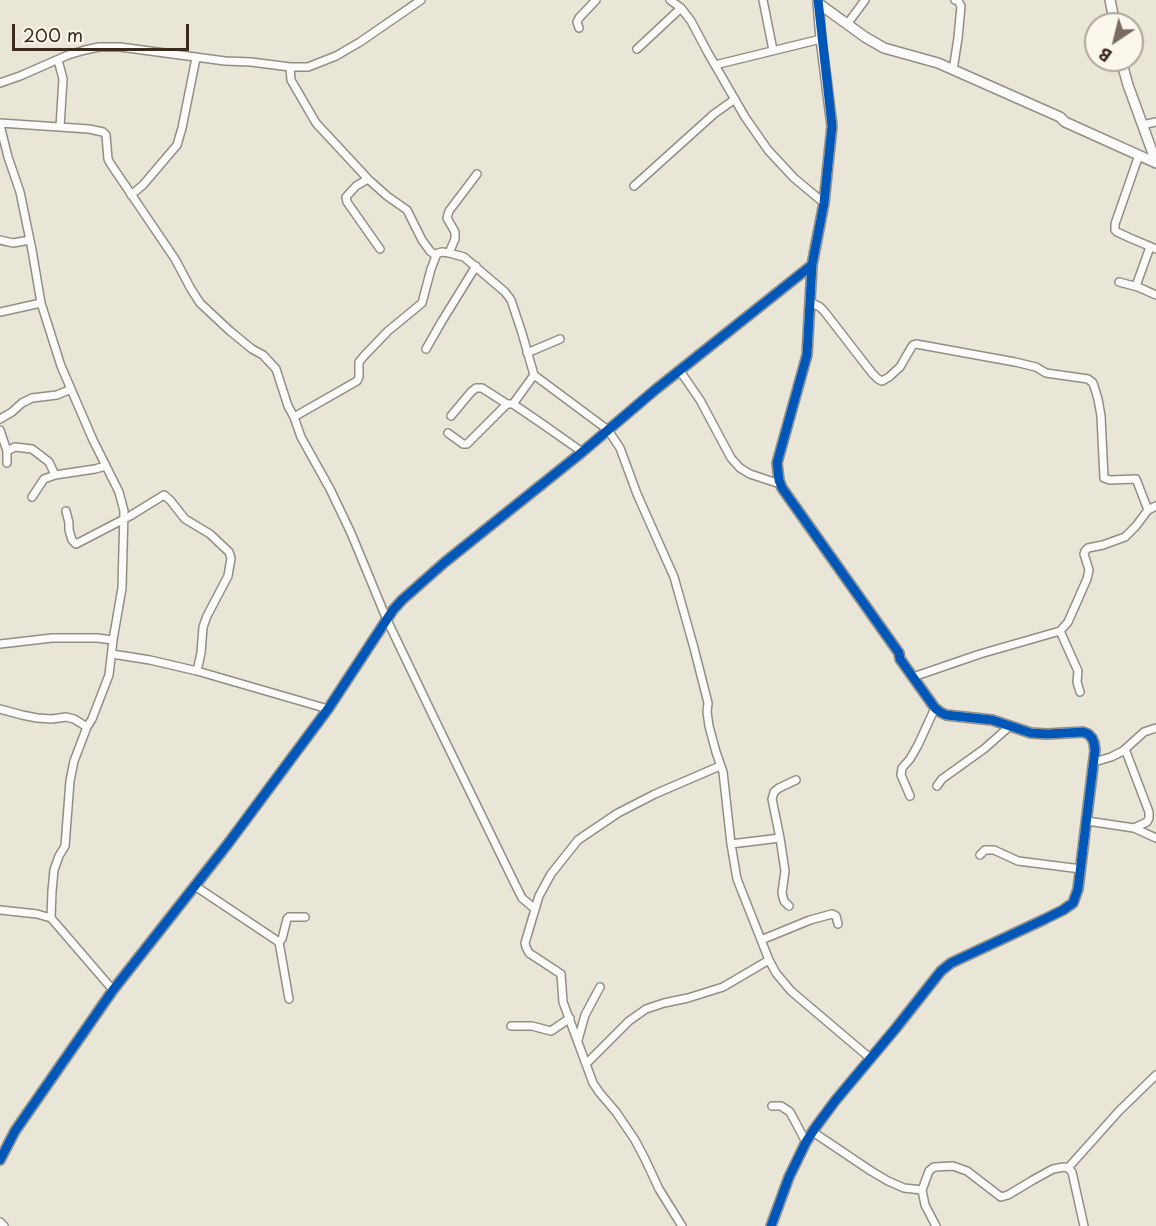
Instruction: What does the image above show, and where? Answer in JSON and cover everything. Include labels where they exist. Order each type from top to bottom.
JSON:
[{"type":"street","points":[[0,83],[68,55],[110,47],[196,58],[308,67],[336,56],[360,42],[421,0]]},
{"type":"street","points":[[579,28],[577,22],[579,18],[596,0]]},
{"type":"street","points":[[670,0],[681,8],[692,21],[714,65],[768,150],[794,178],[824,203]]},
{"type":"street","points":[[763,0],[773,50]]},
{"type":"street","points":[[848,23],[866,0]]},
{"type":"street","points":[[948,0],[958,1],[961,6],[952,70]]},
{"type":"street","points":[[818,2],[884,48],[938,63],[1156,163]]},
{"type":"street","points":[[771,1226],[789,1177],[806,1142],[835,1101],[946,966],[1073,903],[1081,869],[1094,762],[1094,743],[1088,734],[1083,732],[1047,734],[1030,732],[992,720],[946,715],[935,708],[900,659],[899,652],[780,484],[777,463],[807,355],[812,265],[824,203],[832,126],[818,2]]},
{"type":"street","points":[[637,49],[681,8]]},
{"type":"street","points":[[714,65],[821,39]]},
{"type":"street","points":[[131,195],[143,185],[177,145],[196,58]]},
{"type":"street","points":[[58,60],[63,79],[60,127]]},
{"type":"street","points":[[290,67],[291,80],[316,123],[368,179],[407,210],[422,240],[436,256]]},
{"type":"street","points":[[1124,72],[1156,163]]},
{"type":"street","points":[[634,186],[714,114],[735,99]]},
{"type":"street","points":[[1143,125],[1156,122]]},
{"type":"street","points":[[51,918],[54,870],[65,846],[73,767],[109,675],[122,588],[125,519],[122,499],[70,389],[41,303],[20,192],[0,124],[90,129],[103,132],[106,135],[108,159],[175,259],[200,303],[276,369],[301,437],[351,533],[387,620],[522,898],[535,909]]},
{"type":"street","points":[[1136,286],[1153,248],[1116,232],[1114,224],[1141,156],[1150,146]]},
{"type":"street","points":[[0,161],[8,157]]},
{"type":"street","points":[[449,253],[455,239],[455,232],[447,218],[449,211],[477,174]]},
{"type":"street","points":[[368,179],[356,186],[346,197],[347,202],[380,249]]},
{"type":"street","points":[[0,240],[13,243],[30,240]]},
{"type":"street","points":[[294,417],[357,381],[359,362],[388,331],[422,303],[436,256],[441,252],[464,257],[505,292],[522,333],[534,375],[608,430],[620,448],[637,494],[674,578],[708,703],[709,726],[723,772],[737,879],[769,960],[776,973],[791,991],[870,1058]]},
{"type":"street","points":[[0,1160],[15,1131],[113,990],[227,845],[328,709],[393,610],[408,593],[812,265]]},
{"type":"street","points":[[426,349],[476,266]]},
{"type":"street","points":[[1119,282],[1136,286],[1156,295]]},
{"type":"street","points":[[810,302],[824,310],[872,373],[882,381],[900,367],[910,348],[916,344],[1020,363],[1054,375],[1088,379],[1095,387],[1101,416],[1104,478],[1107,480],[1136,478],[1148,510]]},
{"type":"street","points":[[0,312],[41,303]]},
{"type":"street","points":[[527,353],[560,339]]},
{"type":"street","points":[[680,371],[700,400],[731,458],[740,468],[750,474],[780,484]]},
{"type":"street","points":[[448,434],[463,444],[467,444],[510,404],[534,375]]},
{"type":"street","points":[[451,416],[471,392],[476,388],[482,388],[510,404],[581,453]]},
{"type":"street","points":[[0,420],[32,398],[57,395],[70,389]]},
{"type":"street","points":[[0,430],[7,451],[7,463]]},
{"type":"street","points":[[7,451],[15,447],[32,449],[49,462],[56,475]]},
{"type":"street","points":[[32,497],[44,479],[106,465]]},
{"type":"street","points":[[66,511],[72,540],[76,544],[125,519],[164,495],[185,519],[210,534],[229,552],[231,558],[228,576],[203,627],[197,671]]},
{"type":"street","points":[[913,677],[980,654],[1060,631],[1068,621],[1088,579],[1089,570],[1085,551],[1088,548],[1125,537],[1148,510],[1156,506]]},
{"type":"street","points":[[1060,631],[1078,671],[1077,681],[1080,692]]},
{"type":"street","points":[[0,642],[52,638],[113,640]]},
{"type":"street","points":[[112,654],[197,671],[328,709]]},
{"type":"street","points":[[910,796],[901,775],[902,768],[918,745],[935,708]]},
{"type":"street","points":[[0,709],[37,718],[66,717],[87,727]]},
{"type":"street","points":[[938,786],[942,778],[984,749],[1010,726]]},
{"type":"street","points":[[1094,762],[1111,757],[1125,749],[1144,732],[1156,728]]},
{"type":"street","points":[[1125,749],[1149,812],[1147,822],[1134,828]]},
{"type":"street","points":[[682,1226],[659,1189],[635,1140],[593,1083],[563,1002],[561,974],[529,952],[525,943],[539,896],[551,874],[578,840],[618,813],[720,766]]},
{"type":"street","points":[[789,906],[784,901],[782,893],[785,871],[772,796],[779,788],[796,780]]},
{"type":"street","points":[[1087,821],[1134,828],[1156,838]]},
{"type":"street","points":[[731,844],[780,838]]},
{"type":"street","points":[[980,855],[985,850],[994,850],[1018,861],[1081,869]]},
{"type":"street","points":[[195,886],[279,942]]},
{"type":"street","points":[[0,910],[51,918],[113,990]]},
{"type":"street","points":[[761,940],[810,920],[832,914],[836,916],[838,924]]},
{"type":"street","points":[[289,999],[279,942],[289,917],[304,917]]},
{"type":"street","points":[[586,1064],[629,1021],[646,1009],[723,987],[769,960]]},
{"type":"street","points":[[578,1042],[585,1015],[600,987]]},
{"type":"street","points":[[511,1026],[532,1026],[551,1031],[570,1018]]},
{"type":"street","points":[[1068,1168],[1124,1106],[1156,1075]]},
{"type":"street","points":[[772,1106],[782,1106],[790,1112],[806,1142]]},
{"type":"street","points":[[813,1132],[888,1181],[904,1188],[922,1190]]},
{"type":"street","points":[[936,1226],[925,1204],[922,1190],[928,1171],[934,1167],[953,1166],[967,1171],[1001,1197],[1053,1169],[1068,1168],[1072,1172],[1084,1226]]},
{"type":"street","points":[[0,1222],[4,1226]]},
{"type":"cycle path","points":[[771,1226],[789,1177],[815,1128],[941,971],[951,963],[1045,919],[1073,903],[1078,889],[1095,750],[1092,738],[1083,732],[1031,733],[992,720],[946,715],[935,708],[900,659],[899,653],[782,488],[779,480],[777,463],[807,355],[812,265],[824,203],[832,126],[818,0]]},
{"type":"cycle path","points":[[0,1160],[15,1131],[113,990],[227,845],[328,709],[393,610],[402,600],[655,390],[812,265]]}]
